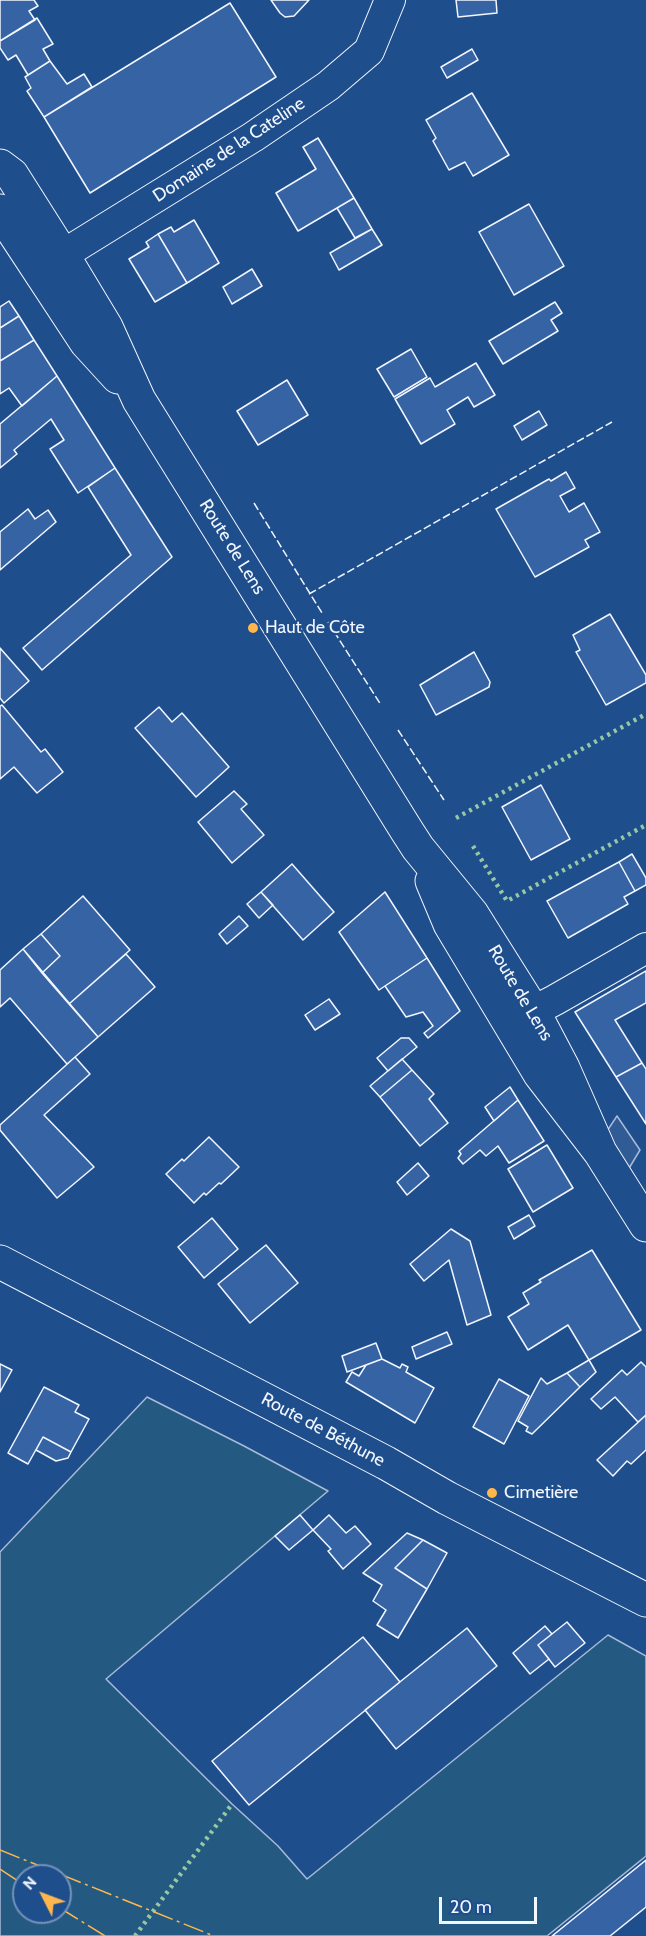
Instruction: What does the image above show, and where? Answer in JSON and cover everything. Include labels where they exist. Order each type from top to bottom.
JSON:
[{"type":"main road","name":"Route de Lens","points":[[0,166],[12,175],[50,262]]},
{"type":"main road","name":"Route de Lens","points":[[0,211],[50,262],[106,327],[139,400],[418,848],[450,924],[521,1017],[540,1074],[600,1152],[646,1226]]},
{"type":"main road","name":"Route de Béthune","points":[[0,1262],[386,1463],[447,1498],[646,1600]]},
{"type":"street","name":"Domaine de la Cateline","points":[[50,262],[253,137],[328,86],[369,51],[390,0]]},
{"type":"street","points":[[521,1017],[646,948]]},
{"type":"shaded area","points":[[617,1116],[640,1150],[628,1170],[605,1134]]},
{"type":"shaded area","points":[[147,1397],[328,1491],[106,1679],[232,1804],[278,1846],[307,1879],[608,1635],[646,1656],[646,1856],[547,1936],[0,1936],[0,1552]]},
{"type":"building","points":[[0,0],[34,0],[38,6],[29,11],[35,20],[0,41]]},
{"type":"building","points":[[271,0],[309,0],[294,16],[285,17]]},
{"type":"building","points":[[456,0],[496,0],[497,13],[458,17]]},
{"type":"building","points":[[230,3],[276,77],[90,193],[44,117]]},
{"type":"building","points":[[37,18],[53,44],[43,49],[50,61],[28,75],[16,55],[8,60],[0,48],[0,41]]},
{"type":"building","points":[[472,49],[478,60],[447,78],[441,67]]},
{"type":"building","points":[[50,61],[67,84],[84,74],[92,87],[44,117],[27,91],[31,88],[25,77]]},
{"type":"building","points":[[472,93],[509,155],[473,176],[465,162],[449,170],[433,141],[436,138],[426,120]]},
{"type":"building","points":[[318,138],[354,198],[298,231],[276,193],[316,169],[303,147]]},
{"type":"building","points":[[354,198],[372,229],[355,238],[337,208]]},
{"type":"building","points":[[529,204],[564,266],[514,295],[479,232]]},
{"type":"building","points":[[194,220],[219,263],[187,283],[158,234],[171,227],[174,232]]},
{"type":"building","points":[[372,229],[382,245],[339,270],[330,253]]},
{"type":"building","points":[[158,234],[187,283],[155,302],[129,259],[149,247],[146,242]]},
{"type":"building","points":[[252,269],[262,286],[232,304],[223,287]]},
{"type":"building","points":[[9,301],[19,316],[0,328],[0,307]]},
{"type":"building","points":[[555,302],[562,313],[551,320],[558,331],[503,364],[489,341]]},
{"type":"building","points":[[19,316],[34,340],[0,361],[0,328]]},
{"type":"building","points":[[34,340],[57,376],[22,406],[9,388],[0,394],[0,361]]},
{"type":"building","points":[[411,349],[427,377],[394,397],[377,369]]},
{"type":"building","points":[[476,363],[495,395],[474,407],[468,397],[447,410],[455,424],[421,444],[395,399],[430,378],[435,387]]},
{"type":"building","points":[[57,376],[115,468],[78,493],[50,449],[64,440],[51,419],[14,450],[17,454],[0,468],[0,424]]},
{"type":"building","points":[[287,380],[308,415],[258,445],[237,411]]},
{"type":"building","points":[[539,411],[547,425],[522,440],[514,426]]},
{"type":"building","points":[[115,468],[172,557],[42,670],[23,648],[131,555],[88,487]]},
{"type":"building","points":[[566,472],[575,488],[560,496],[569,512],[584,503],[600,532],[585,540],[589,547],[535,577],[496,509]]},
{"type":"building","points":[[28,509],[35,519],[48,510],[56,522],[0,570],[0,532]]},
{"type":"building","points":[[610,614],[646,675],[646,683],[606,705],[576,652],[580,650],[573,635]]},
{"type":"building","points":[[0,648],[29,681],[4,703],[0,698]]},
{"type":"building","points":[[474,652],[490,682],[489,687],[436,715],[420,685]]},
{"type":"building","points":[[2,705],[41,752],[45,749],[63,772],[37,793],[14,767],[0,779],[0,706]]},
{"type":"building","points":[[159,707],[172,722],[182,713],[229,767],[196,797],[135,728]]},
{"type":"building","points":[[541,785],[570,839],[531,860],[502,807]]},
{"type":"building","points":[[234,791],[247,804],[241,809],[264,835],[232,863],[198,822]]},
{"type":"building","points":[[632,854],[646,878],[646,885],[635,891],[619,862]]},
{"type":"building","points":[[619,862],[635,891],[624,897],[628,904],[568,938],[547,901]]},
{"type":"building","points":[[292,864],[334,912],[303,940],[261,892]]},
{"type":"building","points":[[261,892],[273,905],[259,918],[247,904]]},
{"type":"building","points":[[385,892],[427,958],[379,990],[339,932]]},
{"type":"building","points":[[83,896],[130,950],[69,1004],[42,973],[60,956],[41,934]]},
{"type":"building","points":[[239,916],[248,926],[227,944],[219,934]]},
{"type":"building","points":[[41,934],[60,956],[42,973],[23,949]]},
{"type":"building","points":[[23,949],[98,1037],[67,1064],[10,998],[0,1007],[0,970]]},
{"type":"building","points":[[126,954],[155,987],[98,1037],[69,1004]]},
{"type":"building","points":[[427,958],[460,1011],[428,1038],[424,1033],[433,1026],[423,1012],[406,1017],[385,986]]},
{"type":"building","points":[[646,971],[646,1003],[615,1020],[642,1063],[616,1077],[575,1012]]},
{"type":"building","points":[[329,999],[340,1014],[315,1030],[305,1015]]},
{"type":"building","points":[[401,1038],[409,1038],[417,1047],[388,1071],[377,1058]]},
{"type":"building","points":[[75,1057],[90,1074],[44,1115],[94,1167],[57,1198],[0,1130],[0,1125]]},
{"type":"building","points":[[402,1059],[412,1070],[380,1097],[370,1086]]},
{"type":"building","points":[[642,1063],[646,1069],[646,1124],[616,1077]]},
{"type":"building","points":[[412,1070],[434,1094],[429,1099],[448,1123],[420,1146],[380,1097]]},
{"type":"building","points":[[510,1087],[518,1100],[494,1121],[485,1107]]},
{"type":"building","points":[[518,1100],[544,1141],[509,1163],[498,1146],[486,1156],[480,1150],[463,1164],[458,1158],[461,1154],[459,1151]]},
{"type":"building","points":[[209,1137],[239,1167],[221,1184],[219,1183],[206,1195],[204,1193],[194,1203],[166,1174],[182,1159],[184,1161]]},
{"type":"building","points":[[547,1145],[573,1188],[533,1212],[508,1169]]},
{"type":"building","points":[[418,1163],[429,1176],[407,1195],[397,1182]]},
{"type":"building","points":[[529,1215],[535,1226],[514,1239],[508,1227]]},
{"type":"building","points":[[212,1218],[238,1249],[204,1278],[178,1247]]},
{"type":"building","points":[[451,1229],[470,1241],[491,1315],[467,1325],[449,1260],[424,1281],[410,1264]]},
{"type":"building","points":[[266,1245],[298,1283],[250,1323],[218,1284]]},
{"type":"building","points":[[592,1250],[641,1330],[589,1360],[568,1325],[528,1350],[508,1317],[529,1304],[523,1293],[541,1282],[539,1280]]},
{"type":"building","points":[[447,1332],[452,1344],[416,1359],[412,1347]]},
{"type":"building","points":[[376,1343],[382,1359],[347,1372],[342,1356]]},
{"type":"building","points":[[382,1359],[400,1368],[402,1364],[408,1367],[406,1372],[434,1388],[415,1423],[346,1382],[352,1372],[359,1376],[366,1365]]},
{"type":"building","points":[[589,1360],[596,1372],[580,1387],[567,1373]]},
{"type":"building","points":[[641,1362],[646,1367],[646,1415],[638,1422],[615,1397],[601,1409],[591,1399],[622,1370],[627,1375]]},
{"type":"building","points":[[0,1364],[12,1370],[0,1392]]},
{"type":"building","points":[[567,1373],[580,1387],[532,1434],[526,1431],[528,1427],[518,1421],[541,1378],[547,1384]]},
{"type":"building","points":[[499,1379],[529,1396],[504,1444],[473,1427]]},
{"type":"building","points":[[44,1387],[79,1405],[75,1412],[89,1419],[71,1452],[43,1437],[28,1464],[8,1453]]},
{"type":"building","points":[[646,1415],[646,1450],[631,1464],[627,1461],[613,1476],[597,1460]]},
{"type":"building","points":[[43,1437],[71,1452],[68,1458],[56,1461],[36,1450]]},
{"type":"building","points":[[300,1515],[313,1530],[289,1550],[275,1536]]},
{"type":"building","points":[[329,1515],[346,1533],[355,1526],[371,1544],[343,1569],[328,1551],[331,1549],[313,1530]]},
{"type":"building","points":[[407,1533],[423,1540],[395,1568],[427,1589],[398,1638],[377,1625],[386,1610],[373,1601],[382,1585],[363,1573]]},
{"type":"building","points":[[423,1540],[447,1553],[427,1589],[395,1568]]},
{"type":"building","points":[[567,1622],[585,1643],[555,1667],[538,1645]]},
{"type":"building","points":[[545,1626],[552,1634],[538,1645],[549,1659],[530,1674],[513,1653]]},
{"type":"building","points":[[467,1628],[497,1666],[396,1749],[365,1710]]},
{"type":"building","points":[[363,1637],[400,1682],[249,1805],[212,1761]]},
{"type":"building","points":[[646,1860],[646,1907],[610,1936],[552,1936]]},
{"type":"hedge","points":[[456,818],[646,714]]},
{"type":"hedge","points":[[473,846],[507,901],[646,825]]},
{"type":"hedge","points":[[135,1936],[232,1804]]},
{"type":"fence","points":[[309,594],[612,422]]},
{"type":"fence","points":[[254,503],[322,613]]},
{"type":"fence","points":[[328,622],[381,705]]},
{"type":"fence","points":[[398,730],[444,800]]},
{"type":"power","points":[[0,1850],[214,1936]]},
{"type":"power","points":[[0,1869],[12,1877]]},
{"type":"power","points":[[72,1915],[105,1936]]},
{"type":"place","name":"Haut de Côte","points":[[253,628]]},
{"type":"place","name":"Cimetière","points":[[492,1493]]}]
